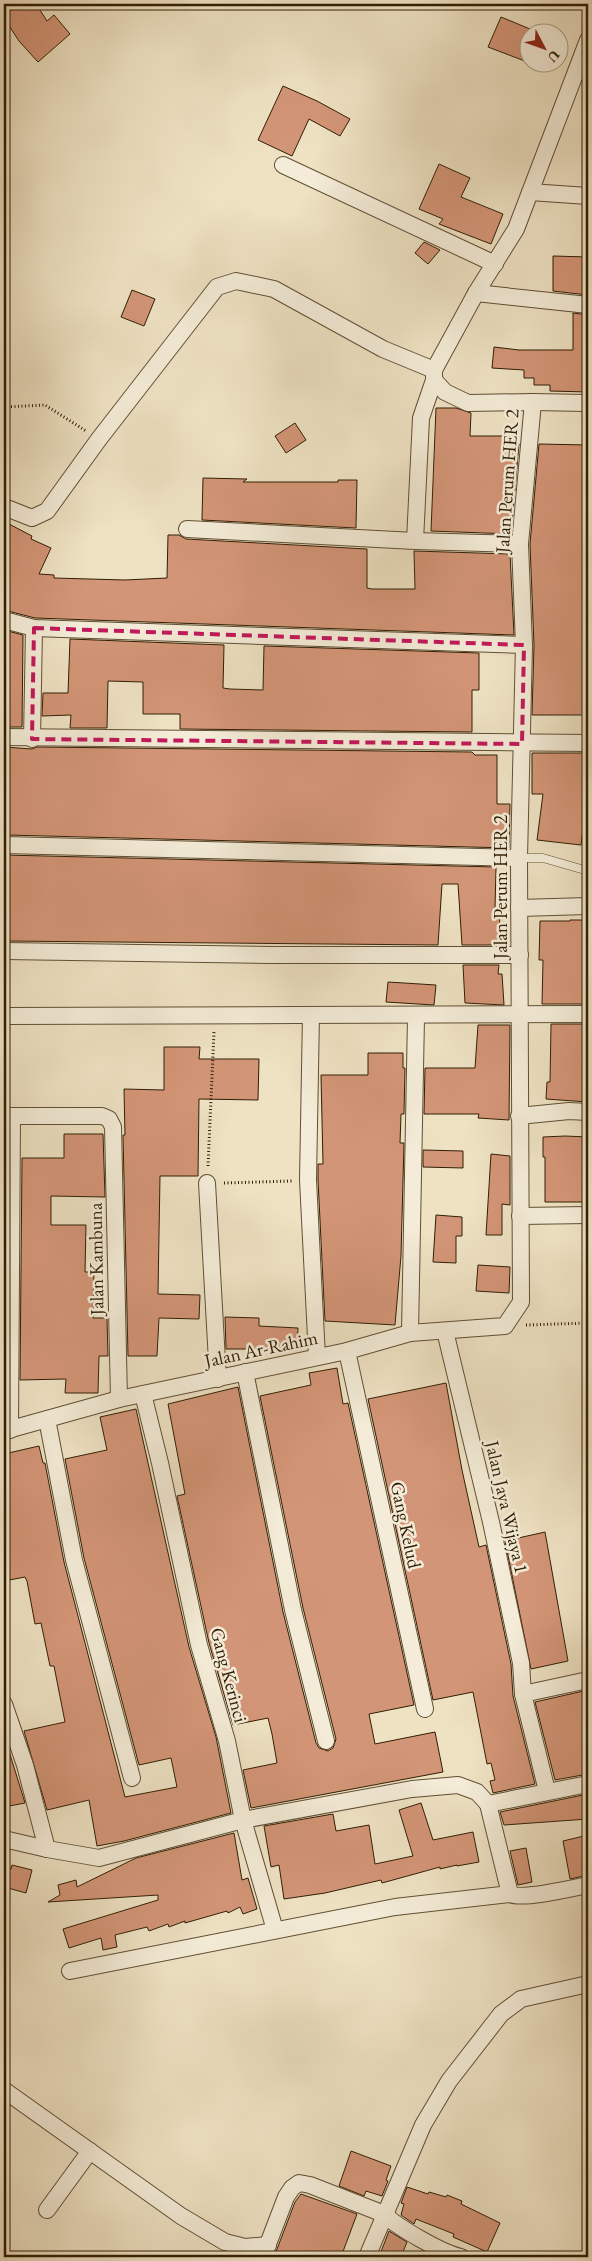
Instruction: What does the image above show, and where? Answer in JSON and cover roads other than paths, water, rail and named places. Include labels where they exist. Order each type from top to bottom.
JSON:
[{"type":"street","points":[[416,542],[421,418],[434,375],[476,293],[516,229],[588,40]]},
{"type":"street","points":[[283,165],[495,264]]},
{"type":"street","points":[[530,192],[588,196]]},
{"type":"street","name":"Jalan Perum HER 2","points":[[4,507],[32,518],[47,511],[99,439],[217,287],[236,281],[274,290],[434,375],[445,392],[468,403],[533,402],[520,544],[524,645],[519,858],[521,1302],[505,1326]]},
{"type":"street","points":[[476,293],[588,305]]},
{"type":"street","points":[[533,402],[588,403]]},
{"type":"street","points":[[187,529],[416,542],[520,544]]},
{"type":"street","points":[[4,620],[34,628],[524,645]]},
{"type":"street","points":[[32,738],[34,628]]},
{"type":"street","points":[[4,737],[522,744],[588,743]]},
{"type":"street","points":[[4,845],[519,858]]},
{"type":"street","points":[[520,908],[588,906]]},
{"type":"street","points":[[4,951],[520,956]]},
{"type":"street","points":[[4,1016],[215,1014],[416,1017],[588,1014]]},
{"type":"street","points":[[312,1015],[308,1180],[317,1357]]},
{"type":"street","points":[[410,1333],[416,1017]]},
{"type":"street","points":[[519,1116],[569,1111],[588,1112]]},
{"type":"street","points":[[7,1430],[8,1116]]},
{"type":"street","name":"Jalan Kambuna","points":[[8,1116],[102,1116],[109,1119],[113,1127],[119,1399]]},
{"type":"street","points":[[207,1183],[218,1379]]},
{"type":"street","points":[[520,1216],[588,1216]]},
{"type":"street","name":"Jalan Ar-Rahim","points":[[7,1430],[119,1399],[347,1351],[410,1333],[505,1326]]},
{"type":"street","name":"Jalan Jaya Wijaya 1","points":[[445,1331],[491,1522],[521,1663],[523,1694],[547,1792]]},
{"type":"street","name":"Gang Kelud","points":[[347,1351],[424,1709]]},
{"type":"street","points":[[245,1372],[293,1610],[326,1742]]},
{"type":"street","name":"Gang Kerinci","points":[[143,1394],[160,1463],[199,1645],[227,1741],[243,1820],[275,1930]]},
{"type":"street","points":[[47,1419],[74,1560],[132,1778]]},
{"type":"street","points":[[523,1694],[588,1680]]},
{"type":"street","points":[[4,1704],[25,1765],[47,1849]]},
{"type":"street","points":[[488,1804],[588,1784]]},
{"type":"street","points":[[4,1839],[99,1858],[243,1820],[412,1789],[458,1785],[477,1792],[488,1804],[510,1894]]},
{"type":"street","points":[[70,1971],[395,1907],[510,1894],[514,1896],[525,1895],[588,1885]]},
{"type":"street","points":[[367,2257],[423,2125],[449,2081],[501,2014],[522,1999],[588,1984]]},
{"type":"street","points":[[4,2090],[181,2216],[225,2242],[266,2251],[286,2197],[292,2188],[299,2183],[310,2185],[384,2214],[392,2222],[440,2249],[460,2257]]},
{"type":"street","points":[[47,2210],[90,2151]]},
{"type":"lane","points":[[519,858],[542,858],[588,871]]}]
